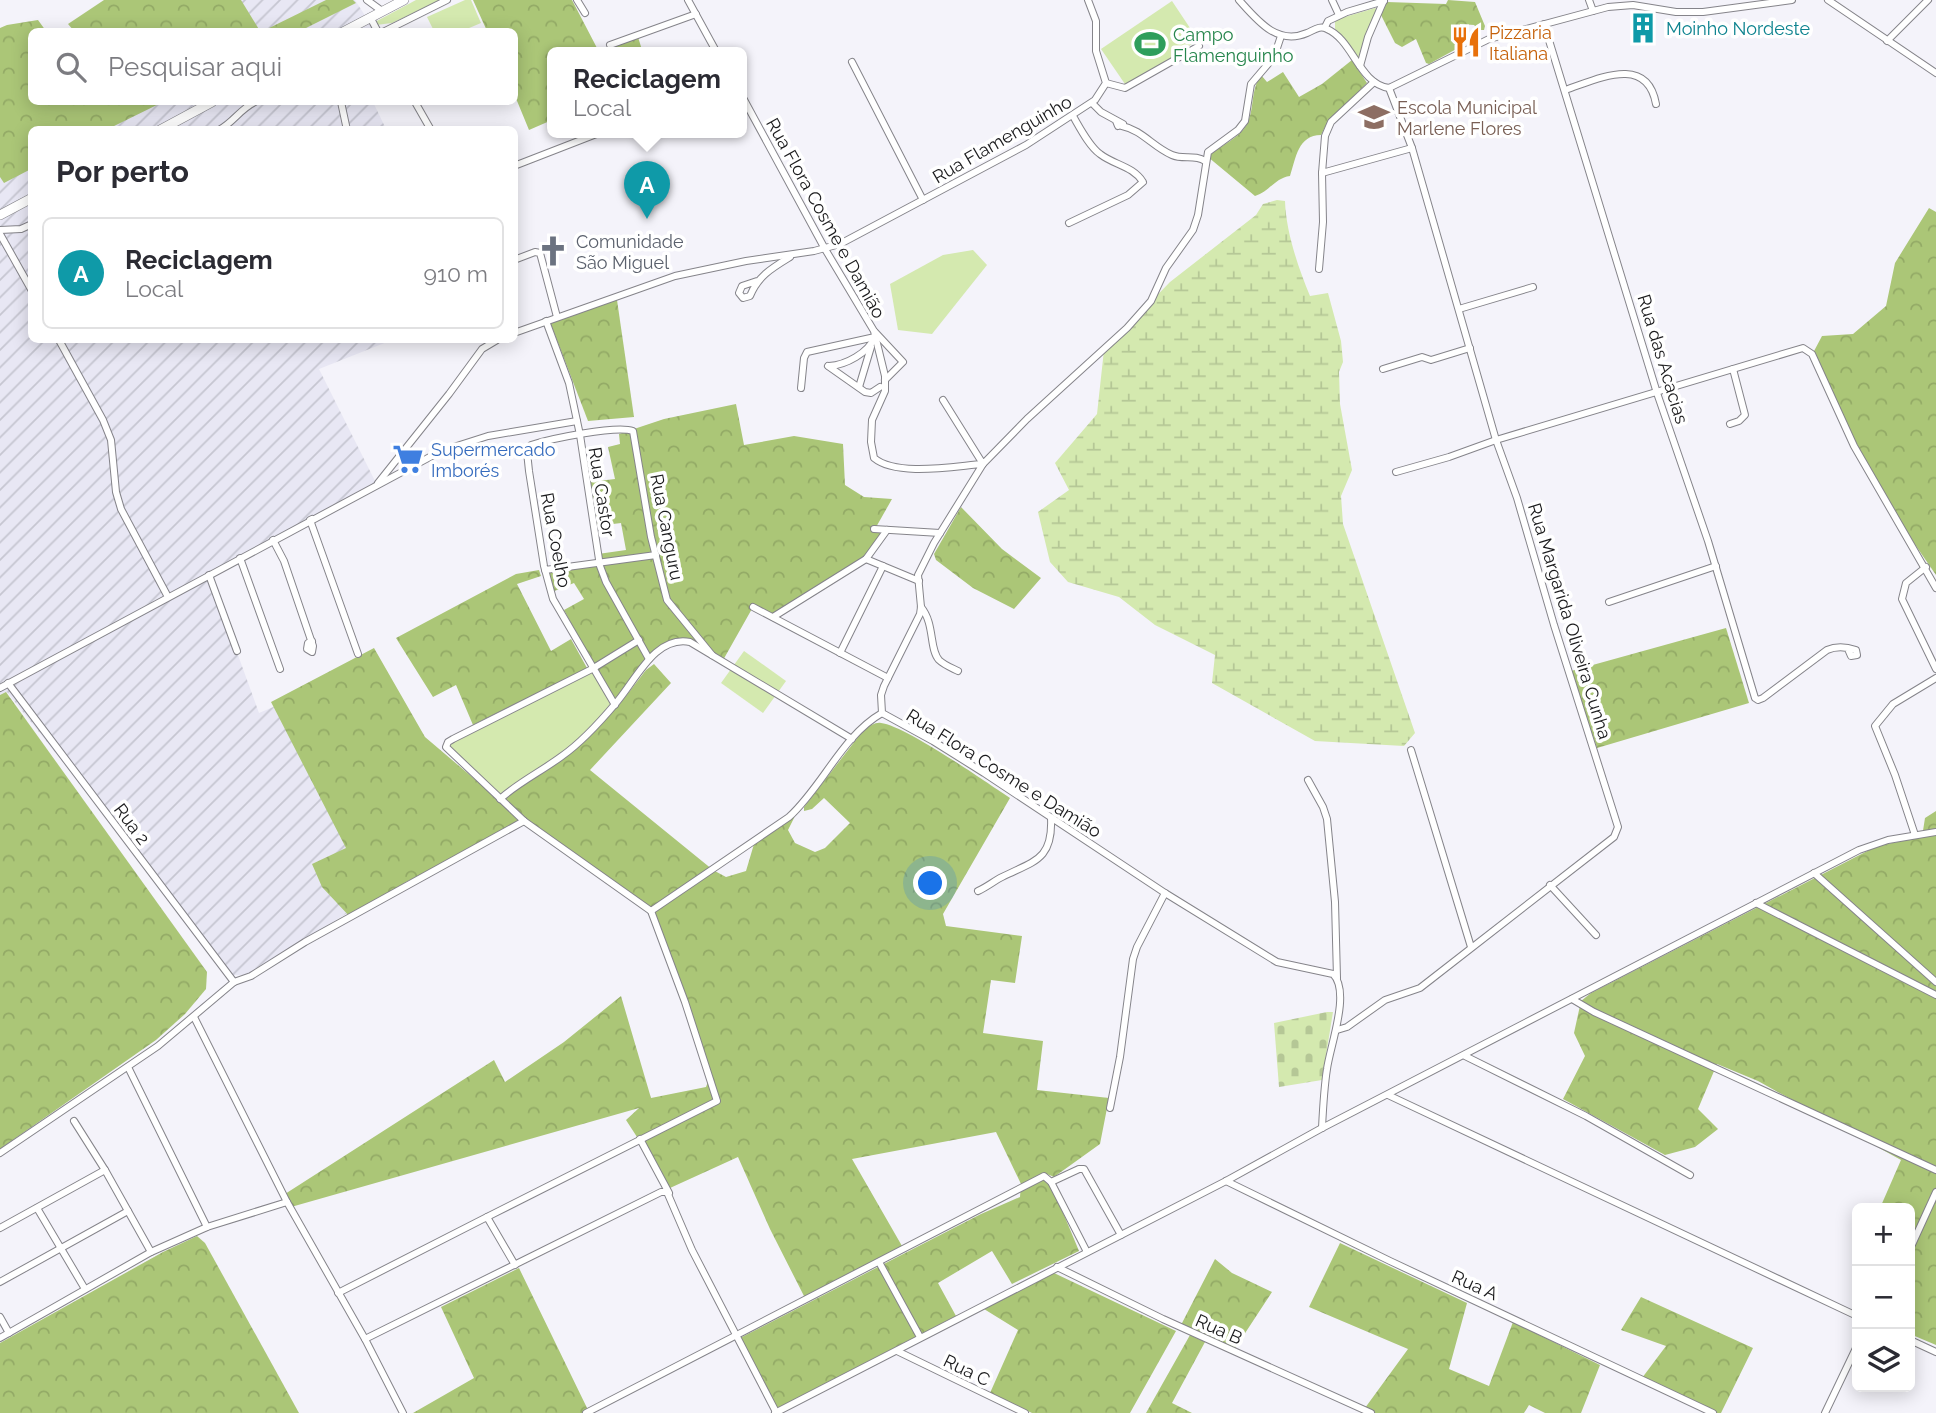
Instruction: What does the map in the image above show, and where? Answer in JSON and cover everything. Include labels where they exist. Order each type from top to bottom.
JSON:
[{"type":"highway","points":[[350,28],[404,0]]},
{"type":"highway","points":[[167,126],[206,105]]},
{"type":"highway","points":[[0,215],[28,200]]},
{"type":"street","points":[[366,0],[382,11]]},
{"type":"street","points":[[388,28],[447,0]]},
{"type":"street","points":[[577,0],[585,13]]},
{"type":"street","points":[[688,0],[714,47]]},
{"type":"street","points":[[1088,0],[1096,21],[1096,51],[1106,83],[1120,89],[1199,46]]},
{"type":"street","points":[[1239,0],[1262,24],[1281,36],[1294,37],[1325,27],[1337,36],[1374,82],[1393,87],[1482,42],[1617,5],[1632,3],[1690,13],[1792,0]]},
{"type":"street","points":[[1332,0],[1339,15]]},
{"type":"street","points":[[1325,27],[1328,21],[1339,15],[1384,0]]},
{"type":"street","points":[[1360,66],[1368,37],[1384,0]]},
{"type":"street","points":[[1589,0],[1593,11]]},
{"type":"street","points":[[1828,0],[1936,73]]},
{"type":"street","points":[[1887,41],[1928,0]]},
{"type":"street","points":[[611,45],[696,14]]},
{"type":"street","points":[[370,17],[377,28]]},
{"type":"street","name":"Rua das Acacias","points":[[1544,24],[1657,393],[1716,566],[1754,695],[1758,699],[1827,650],[1839,647],[1848,649]]},
{"type":"street","points":[[943,400],[983,464],[1027,419],[1127,328],[1151,301],[1166,268],[1193,230],[1208,152],[1238,130],[1245,121],[1251,84],[1274,57],[1281,36]]},
{"type":"street","points":[[852,62],[923,200]]},
{"type":"street","points":[[1565,90],[1625,73],[1647,83],[1655,95],[1656,104]]},
{"type":"street","points":[[1319,269],[1325,136],[1331,122],[1374,82]]},
{"type":"street","name":"Rua Flamenguinho","points":[[518,332],[675,276],[840,244],[1026,145],[1092,103],[1106,83]]},
{"type":"street","name":"Rua Margarida Oliveira Cunha","points":[[1337,1030],[1346,1027],[1385,1000],[1420,988],[1614,836],[1618,830],[1517,498],[1496,440],[1393,87]]},
{"type":"street","points":[[1092,103],[1101,113],[1134,128],[1174,157],[1200,158],[1205,161]]},
{"type":"street","points":[[226,126],[249,105]]},
{"type":"street","points":[[342,105],[346,126]]},
{"type":"street","points":[[417,105],[429,126]]},
{"type":"street","name":"Rua Flora Cosme e Damião","points":[[747,107],[874,334],[885,380],[885,391],[872,420],[872,452],[877,461],[886,465],[918,468],[983,464]]},
{"type":"street","points":[[1069,223],[1128,195],[1143,183],[1141,178],[1126,167],[1099,154],[1073,116]]},
{"type":"street","points":[[518,164],[586,138]]},
{"type":"street","points":[[1322,173],[1412,148]]},
{"type":"street","points":[[28,226],[0,232],[28,284]]},
{"type":"street","points":[[518,258],[535,252],[540,253],[557,317]]},
{"type":"street","points":[[757,281],[770,269],[795,254]]},
{"type":"street","points":[[1458,309],[1533,288]]},
{"type":"street","name":"Rua Castor","points":[[546,321],[569,383],[600,563],[606,582],[649,659]]},
{"type":"street","points":[[859,387],[874,334]]},
{"type":"street","points":[[874,334],[903,362],[885,380]]},
{"type":"street","points":[[801,388],[807,352],[874,334]]},
{"type":"street","points":[[61,343],[103,420],[111,440],[116,492],[121,509],[168,597]]},
{"type":"street","points":[[377,485],[482,349],[492,343]]},
{"type":"street","points":[[870,347],[839,365],[828,366],[871,393],[880,387]]},
{"type":"street","points":[[1383,369],[1422,357],[1432,360],[1470,348]]},
{"type":"street","points":[[1396,472],[1796,349],[1808,350],[1854,446],[1936,588]]},
{"type":"street","points":[[1730,424],[1745,415],[1733,369]]},
{"type":"street","points":[[0,688],[441,451],[488,436],[577,421]]},
{"type":"street","name":"Rua Canguru","points":[[580,435],[625,429],[633,431],[667,600],[712,655]]},
{"type":"street","name":"Rua Coelho","points":[[580,435],[533,444],[528,449],[529,471],[545,570],[553,599],[615,705]]},
{"type":"street","name":"Rua Flora Cosme e Damião","points":[[983,464],[940,533],[918,575],[921,607],[881,695],[882,713],[944,747],[1165,893],[1277,961],[1333,974],[1337,978]]},
{"type":"street","points":[[312,519],[310,520],[325,565],[358,654]]},
{"type":"street","points":[[874,529],[940,533]]},
{"type":"street","points":[[773,617],[866,559],[887,530]]},
{"type":"street","points":[[273,540],[291,580],[312,641]]},
{"type":"street","points":[[545,570],[656,555]]},
{"type":"street","points":[[240,558],[280,669]]},
{"type":"street","points":[[866,559],[919,581]]},
{"type":"street","points":[[840,653],[883,566]]},
{"type":"street","points":[[1609,602],[1716,566]]},
{"type":"street","points":[[1926,567],[1906,583],[1902,598],[1936,669]]},
{"type":"street","points":[[209,575],[237,651]]},
{"type":"street","points":[[753,607],[888,678]]},
{"type":"street","points":[[921,607],[930,623],[938,659],[958,671]]},
{"type":"street","points":[[338,1293],[717,1101],[651,911],[524,821],[447,750],[446,744],[453,739],[592,669],[639,640]]},
{"type":"street","points":[[500,799],[572,748],[615,705],[649,659],[663,646],[679,640],[690,642],[852,739]]},
{"type":"street","points":[[1915,835],[1875,726],[1893,704],[1936,678]]},
{"type":"street","name":"Rua 2","points":[[8,683],[234,982]]},
{"type":"street","points":[[651,911],[789,817],[807,799],[852,739],[867,723],[882,713]]},
{"type":"street","points":[[1411,750],[1471,947]]},
{"type":"street","points":[[1308,780],[1324,807],[1327,819],[1335,902],[1339,989],[1337,1030],[1328,1059],[1322,1128]]},
{"type":"street","points":[[978,891],[1025,867],[1043,853],[1051,840],[1051,818]]},
{"type":"street","points":[[0,1153],[158,1046],[234,982],[251,976],[306,942],[524,821]]},
{"type":"street","points":[[640,1139],[670,1194],[692,1250],[775,1413],[1227,1181],[1322,1128],[1814,873],[1870,845],[1936,832]]},
{"type":"street","points":[[1814,873],[1936,982]]},
{"type":"street","points":[[1550,885],[1596,935]]},
{"type":"street","points":[[1110,1108],[1120,1057],[1133,959],[1165,893]]},
{"type":"street","points":[[1756,904],[1936,995]]},
{"type":"street","points":[[1572,999],[1594,1012],[1936,1170]]},
{"type":"street","points":[[194,1017],[287,1202],[404,1413]]},
{"type":"street","points":[[1465,1056],[1575,1110],[1690,1175]]},
{"type":"street","points":[[128,1067],[207,1227]]},
{"type":"street","points":[[1388,1094],[1852,1314]]},
{"type":"street","points":[[74,1121],[151,1252]]},
{"type":"street","points":[[1051,1182],[1084,1169],[1121,1235]]},
{"type":"street","points":[[0,1228],[105,1170]]},
{"type":"street","points":[[586,1413],[736,1338],[1044,1176],[1051,1182],[1087,1252]]},
{"type":"street","name":"Rua A","points":[[1227,1181],[1713,1413]]},
{"type":"street","points":[[365,1339],[662,1192],[670,1194]]},
{"type":"street","points":[[1915,1238],[1936,1192]]},
{"type":"street","points":[[0,1338],[151,1252],[207,1227],[287,1202]]},
{"type":"street","points":[[37,1208],[86,1290]]},
{"type":"street","points":[[0,1282],[128,1211]]},
{"type":"street","points":[[486,1217],[515,1265]]},
{"type":"street","points":[[879,1262],[920,1337]]},
{"type":"street","name":"Rua B","points":[[1057,1267],[1163,1319],[1371,1413]]},
{"type":"street","points":[[0,1317],[9,1333]]},
{"type":"street","points":[[1915,1342],[1936,1352]]},
{"type":"street","name":"Rua C","points":[[897,1351],[1025,1413]]},
{"type":"street","points":[[1825,1413],[1852,1356]]},
{"type":"shaded area","points":[[177,0],[355,0],[373,28],[119,28]]},
{"type":"shaded area","points":[[0,84],[28,100],[28,105],[374,105],[385,126],[28,126],[28,343],[384,343],[319,369],[377,485],[209,575],[259,713],[285,702],[354,848],[352,910],[248,975],[233,975],[7,692],[0,695]]},
{"type":"green space","points":[[104,0],[241,0],[258,28],[71,28],[68,24]]},
{"type":"green space","points":[[326,0],[353,0],[356,3],[306,28],[269,28]]},
{"type":"green space","points":[[416,0],[441,0],[392,23],[376,25],[375,22]]},
{"type":"green space","points":[[465,0],[471,0],[481,23],[469,28],[432,28],[427,17]]},
{"type":"green space","points":[[473,0],[572,0],[596,47],[547,47],[547,122],[529,130],[518,103],[518,28],[486,28]]},
{"type":"green space","points":[[1448,0],[1475,2],[1485,26],[1484,30],[1479,30],[1474,25],[1460,24],[1460,47],[1429,64],[1426,63],[1416,39],[1402,47],[1395,43],[1381,15],[1387,2],[1446,4]]},
{"type":"green space","name":"Campo Flamenguinho","points":[[1172,1],[1198,40],[1127,87],[1101,49]]},
{"type":"green space","points":[[1375,8],[1378,10],[1359,58],[1335,29],[1335,22]]},
{"type":"green space","points":[[38,20],[44,28],[28,28],[28,105],[157,105],[114,126],[28,126],[28,171],[4,183],[0,177],[0,28]]},
{"type":"green space","points":[[638,37],[641,47],[611,47]]},
{"type":"green space","points":[[1352,60],[1367,83],[1327,123],[1321,135],[1313,136],[1303,143],[1296,155],[1290,176],[1280,179],[1255,196],[1208,157],[1244,129],[1251,112],[1255,87],[1261,75],[1267,82],[1283,72],[1299,97],[1322,84]]},
{"type":"green space","points":[[1285,201],[1293,249],[1310,296],[1328,293],[1341,341],[1343,362],[1339,372],[1340,404],[1352,470],[1341,496],[1343,524],[1415,733],[1404,746],[1315,741],[1212,683],[1215,655],[1155,625],[1119,597],[1068,582],[1050,562],[1038,512],[1069,490],[1055,463],[1097,414],[1104,350],[1170,282],[1256,215],[1263,204]]},
{"type":"green space","points":[[1929,208],[1936,212],[1936,575],[1896,517],[1878,485],[1813,353],[1822,336],[1853,334],[1886,306],[1895,263]]},
{"type":"green space","points":[[973,250],[987,265],[932,334],[898,330],[890,284],[943,255]]},
{"type":"green space","points":[[617,300],[634,417],[588,421],[550,322]]},
{"type":"green space","points":[[736,404],[744,445],[794,436],[843,444],[845,485],[864,497],[892,499],[875,529],[887,530],[864,560],[773,617],[753,607],[722,662],[679,640],[645,662],[613,701],[564,610],[584,599],[574,583],[552,592],[545,570],[599,563],[598,554],[626,550],[621,523],[597,526],[590,482],[615,479],[608,447],[620,444],[619,434],[664,419]]},
{"type":"green space","points":[[961,507],[1002,549],[1041,578],[1014,609],[973,588],[936,560],[934,554]]},
{"type":"green space","points":[[539,570],[541,576],[517,584],[551,651],[571,639],[587,668],[473,725],[456,685],[433,697],[396,638],[516,574]]},
{"type":"green space","points":[[1726,628],[1749,703],[1597,748],[1571,671]]},
{"type":"green space","points":[[374,648],[425,737],[511,810],[504,797],[570,754],[619,705],[646,670],[654,664],[671,683],[590,770],[713,870],[726,877],[746,871],[754,844],[795,816],[788,830],[795,843],[815,852],[825,848],[850,823],[824,798],[812,809],[804,811],[804,807],[865,728],[877,723],[892,726],[926,743],[1010,798],[943,914],[946,926],[1022,936],[1015,983],[991,980],[983,1033],[1043,1041],[1037,1090],[1109,1098],[1100,1144],[1054,1177],[1047,1174],[1079,1251],[1012,1284],[992,1251],[938,1283],[956,1316],[776,1409],[738,1339],[981,1214],[1020,1197],[1021,1184],[996,1132],[852,1159],[902,1246],[805,1298],[738,1157],[670,1188],[626,1120],[639,1108],[291,1207],[285,1194],[494,1060],[505,1082],[564,1042],[621,996],[651,1098],[706,1087],[710,1076],[654,913],[524,821],[406,882],[351,918],[322,887],[312,864],[346,848],[271,702]]},
{"type":"green space","points":[[744,651],[786,681],[763,713],[721,683]]},
{"type":"green space","points":[[592,669],[615,705],[583,739],[500,799],[446,744]]},
{"type":"green space","points":[[6,692],[207,972],[206,989],[185,1014],[156,1040],[0,1149],[0,695]]},
{"type":"green space","points":[[1936,811],[1936,1345],[1915,1336],[1915,1203],[1882,1203],[1901,1160],[1758,1081],[1717,1064],[1698,1109],[1718,1129],[1695,1147],[1665,1155],[1563,1099],[1585,1056],[1574,1033],[1581,1001],[1591,993],[1877,846],[1922,837],[1925,818]]},
{"type":"green space","points":[[1333,1012],[1322,1080],[1279,1087],[1274,1023]]},
{"type":"green space","points":[[197,1236],[205,1243],[299,1413],[0,1413],[0,1343],[163,1252]]},
{"type":"green space","points":[[1340,1243],[1467,1303],[1449,1369],[1489,1386],[1513,1322],[1600,1365],[1581,1413],[1545,1413],[1529,1405],[1524,1413],[1375,1413],[1365,1408],[1408,1349],[1309,1307]]},
{"type":"green space","points":[[1215,1259],[1232,1273],[1272,1292],[1234,1350],[1181,1325]]},
{"type":"green space","points":[[519,1268],[588,1410],[582,1413],[413,1413],[474,1378],[441,1307]]},
{"type":"green space","points":[[1054,1273],[1176,1331],[1130,1413],[1032,1413],[990,1393],[1018,1330],[984,1309]]},
{"type":"green space","points":[[1641,1297],[1753,1348],[1721,1413],[1714,1413],[1642,1378],[1666,1346],[1621,1330]]},
{"type":"green space","points":[[1190,1335],[1205,1342],[1172,1403],[1192,1413],[1146,1413]]},
{"type":"place","name":"Moinho Nordeste","points":[[1643,28]]},
{"type":"place","name":"Pizzaria Italiana","points":[[1466,42]]},
{"type":"place","name":"Campo Flamenguinho","points":[[1150,44]]},
{"type":"place","name":"Escola Municipal Marlene Flores","points":[[1374,117]]},
{"type":"place","name":"Reciclagem","points":[[647,219]]},
{"type":"place","name":"Comunidade São Miguel","points":[[553,251]]},
{"type":"place","name":"Supermercado Imborés","points":[[408,459]]}]
